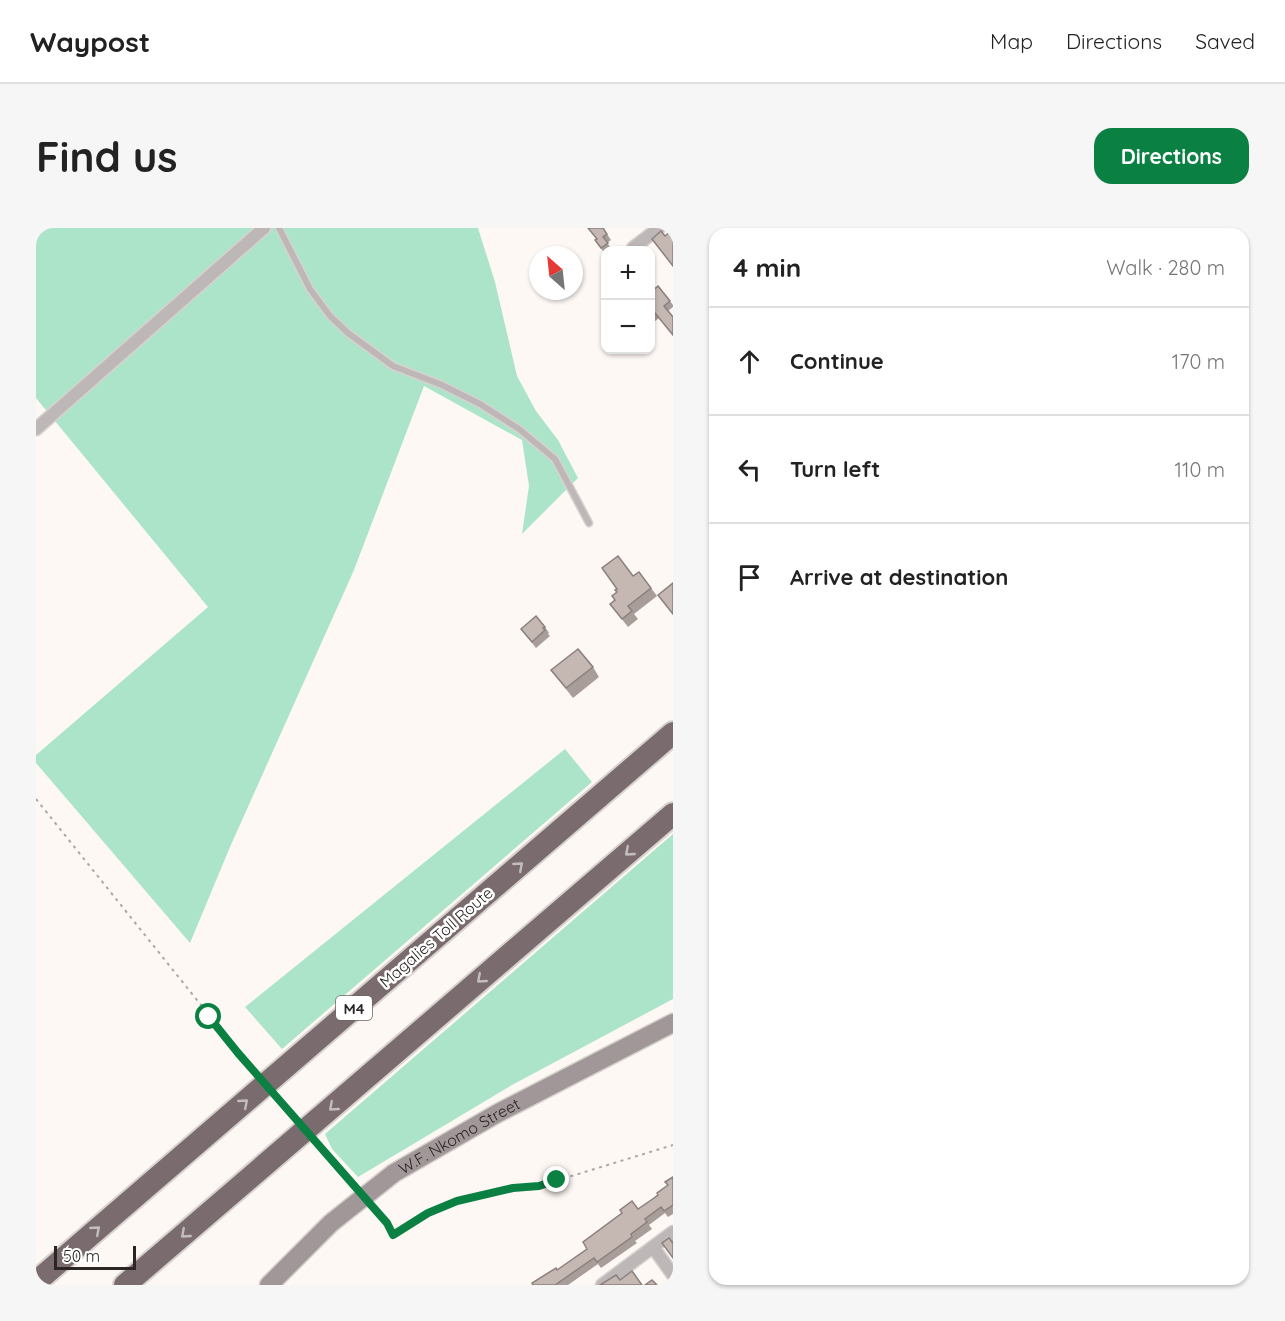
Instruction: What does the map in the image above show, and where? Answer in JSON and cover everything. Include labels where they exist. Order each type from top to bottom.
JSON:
[{"type":"highway","name":"Magalies Toll Route","points":[[36,1282],[673,733]]},
{"type":"highway","points":[[126,1285],[673,814]]},
{"type":"main road","name":"W.F. Nkomo Street","points":[[269,1285],[331,1223],[394,1173],[498,1113],[673,1023]]},
{"type":"street","points":[[36,429],[264,228]]},
{"type":"street","points":[[636,246],[659,228]]},
{"type":"street","points":[[602,1285],[673,1232]]},
{"type":"street","points":[[653,1247],[673,1275]]},
{"type":"lane","points":[[279,228],[310,289],[330,316],[348,333],[393,366],[442,385],[480,404],[519,429],[555,459],[589,523]]},
{"type":"path","points":[[36,799],[238,1053],[387,1223],[393,1235],[428,1213],[457,1201],[513,1188],[539,1186],[673,1145]]},
{"type":"green space","points":[[36,228],[478,228],[495,282],[517,376],[536,411],[558,440],[578,478],[522,534],[529,486],[522,440],[424,386],[354,570],[230,847],[190,943],[36,763],[36,755],[208,607],[36,398]]},
{"type":"green space","points":[[565,749],[592,782],[282,1049],[245,1007]]},
{"type":"green space","points":[[673,834],[673,999],[512,1085],[358,1177],[332,1149],[325,1134]]},
{"type":"building","points":[[588,228],[603,228],[607,234],[603,237],[608,243],[601,248],[595,240],[597,239]]},
{"type":"building","points":[[673,229],[673,266],[652,239],[661,231],[665,236]]},
{"type":"building","points":[[658,286],[670,301],[664,306],[673,317],[673,335],[655,313],[655,288]]},
{"type":"building","points":[[618,556],[633,576],[639,572],[651,588],[628,606],[632,611],[622,619],[610,604],[615,600],[612,596],[617,589],[602,568]]},
{"type":"building","points":[[673,583],[673,614],[658,595]]},
{"type":"building","points":[[536,616],[545,630],[532,642],[521,629]]},
{"type":"building","points":[[578,649],[593,667],[566,688],[551,670]]},
{"type":"building","points":[[673,1177],[673,1205],[664,1211],[661,1207],[645,1219],[647,1222],[631,1234],[632,1237],[597,1262],[594,1258],[555,1285],[533,1285],[532,1283],[556,1268],[557,1270],[587,1249],[583,1242],[622,1213],[620,1210],[632,1201],[638,1209],[658,1195],[657,1193],[668,1185],[665,1182]]},
{"type":"building","points":[[669,1238],[673,1241],[673,1258],[662,1243]]},
{"type":"building","points":[[632,1271],[642,1285],[600,1285],[616,1275],[620,1280]]},
{"type":"building","points":[[652,1280],[657,1285],[645,1285]]},
{"type":"route","points":[[209,1017],[387,1223],[393,1235],[428,1213],[457,1201],[513,1188],[539,1186],[557,1180]]}]
